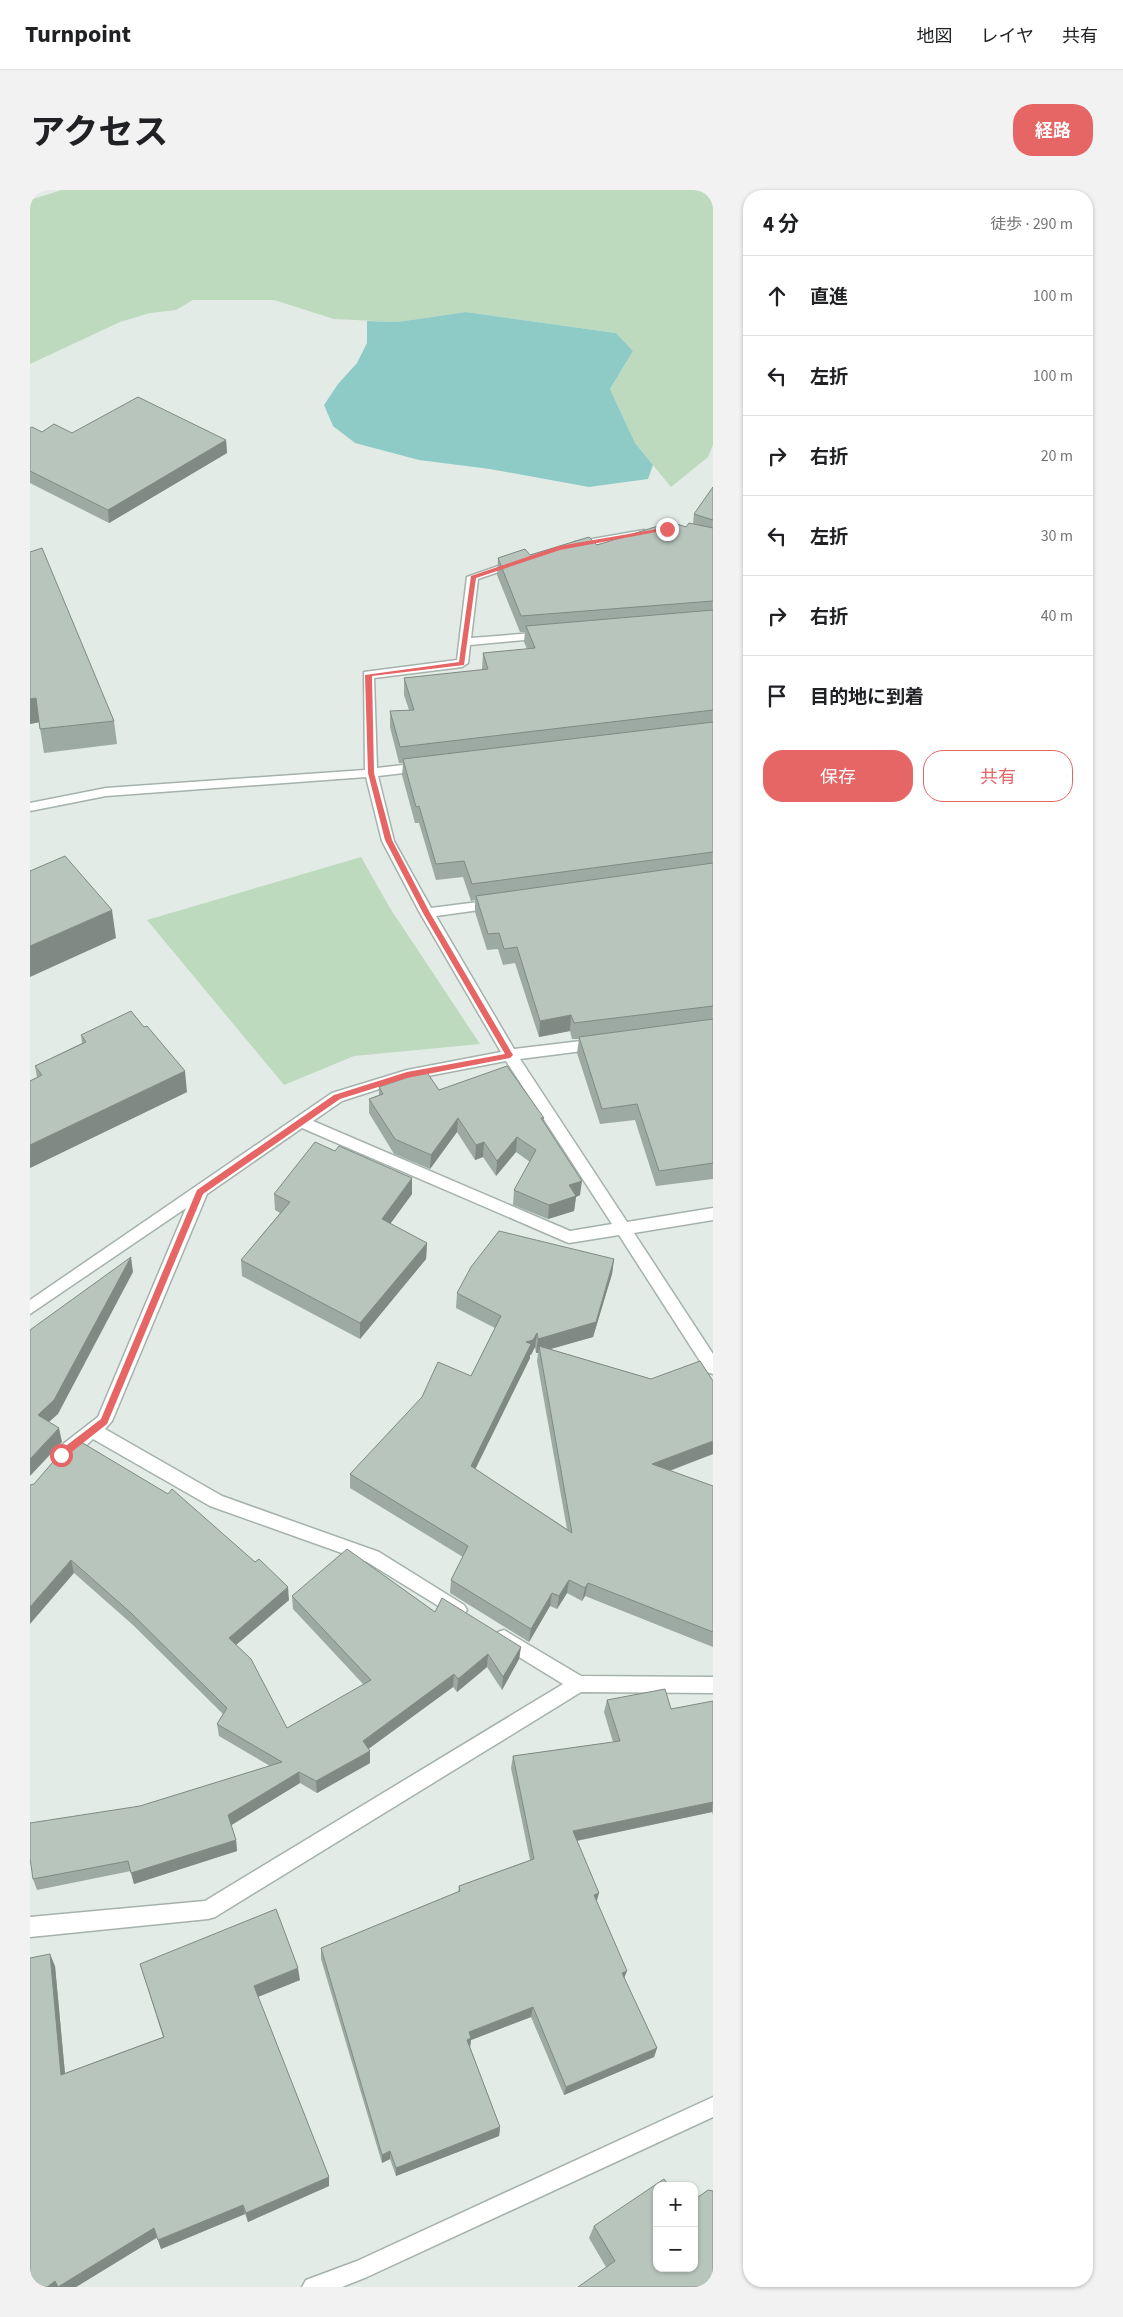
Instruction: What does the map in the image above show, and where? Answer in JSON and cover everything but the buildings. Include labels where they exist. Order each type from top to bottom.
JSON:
[{"type":"street","points":[[559,548],[658,530]]},
{"type":"street","points":[[525,560],[474,577],[462,664],[368,675],[371,773],[388,840],[427,913],[510,1055],[713,1367]]},
{"type":"street","points":[[465,642],[554,635]]},
{"type":"street","points":[[30,807],[106,792],[371,773],[430,766]]},
{"type":"street","points":[[427,913],[506,902]]},
{"type":"street","points":[[30,1308],[337,1097],[407,1075],[510,1055],[616,1041]]},
{"type":"street","points":[[299,1122],[569,1237],[713,1214]]},
{"type":"street","points":[[55,1462],[104,1422],[200,1192]]},
{"type":"street","points":[[92,1430],[216,1501],[373,1557],[472,1618]]},
{"type":"street","points":[[488,1628],[579,1684],[713,1685]]},
{"type":"street","points":[[30,1927],[208,1910],[579,1684]]},
{"type":"street","points":[[312,2287],[360,2270],[713,2107]]},
{"type":"green space","points":[[62,190],[713,190],[713,445],[708,457],[671,487],[635,443],[610,389],[633,351],[616,333],[466,312],[397,322],[334,319],[274,300],[193,300],[176,310],[150,313],[120,322],[30,364],[30,200]]},
{"type":"green space","points":[[361,857],[390,908],[480,1044],[354,1056],[284,1085],[147,920]]},
{"type":"water","points":[[466,312],[616,333],[633,351],[610,389],[635,443],[653,465],[648,479],[589,487],[490,469],[419,460],[355,443],[333,426],[324,405],[338,384],[357,363],[367,343],[367,321],[397,322]]},
{"type":"route","points":[[61,1455],[104,1422],[200,1192],[337,1097],[407,1075],[510,1055],[427,913],[388,840],[371,773],[368,675],[462,664],[474,577],[559,548],[667,529]]}]
